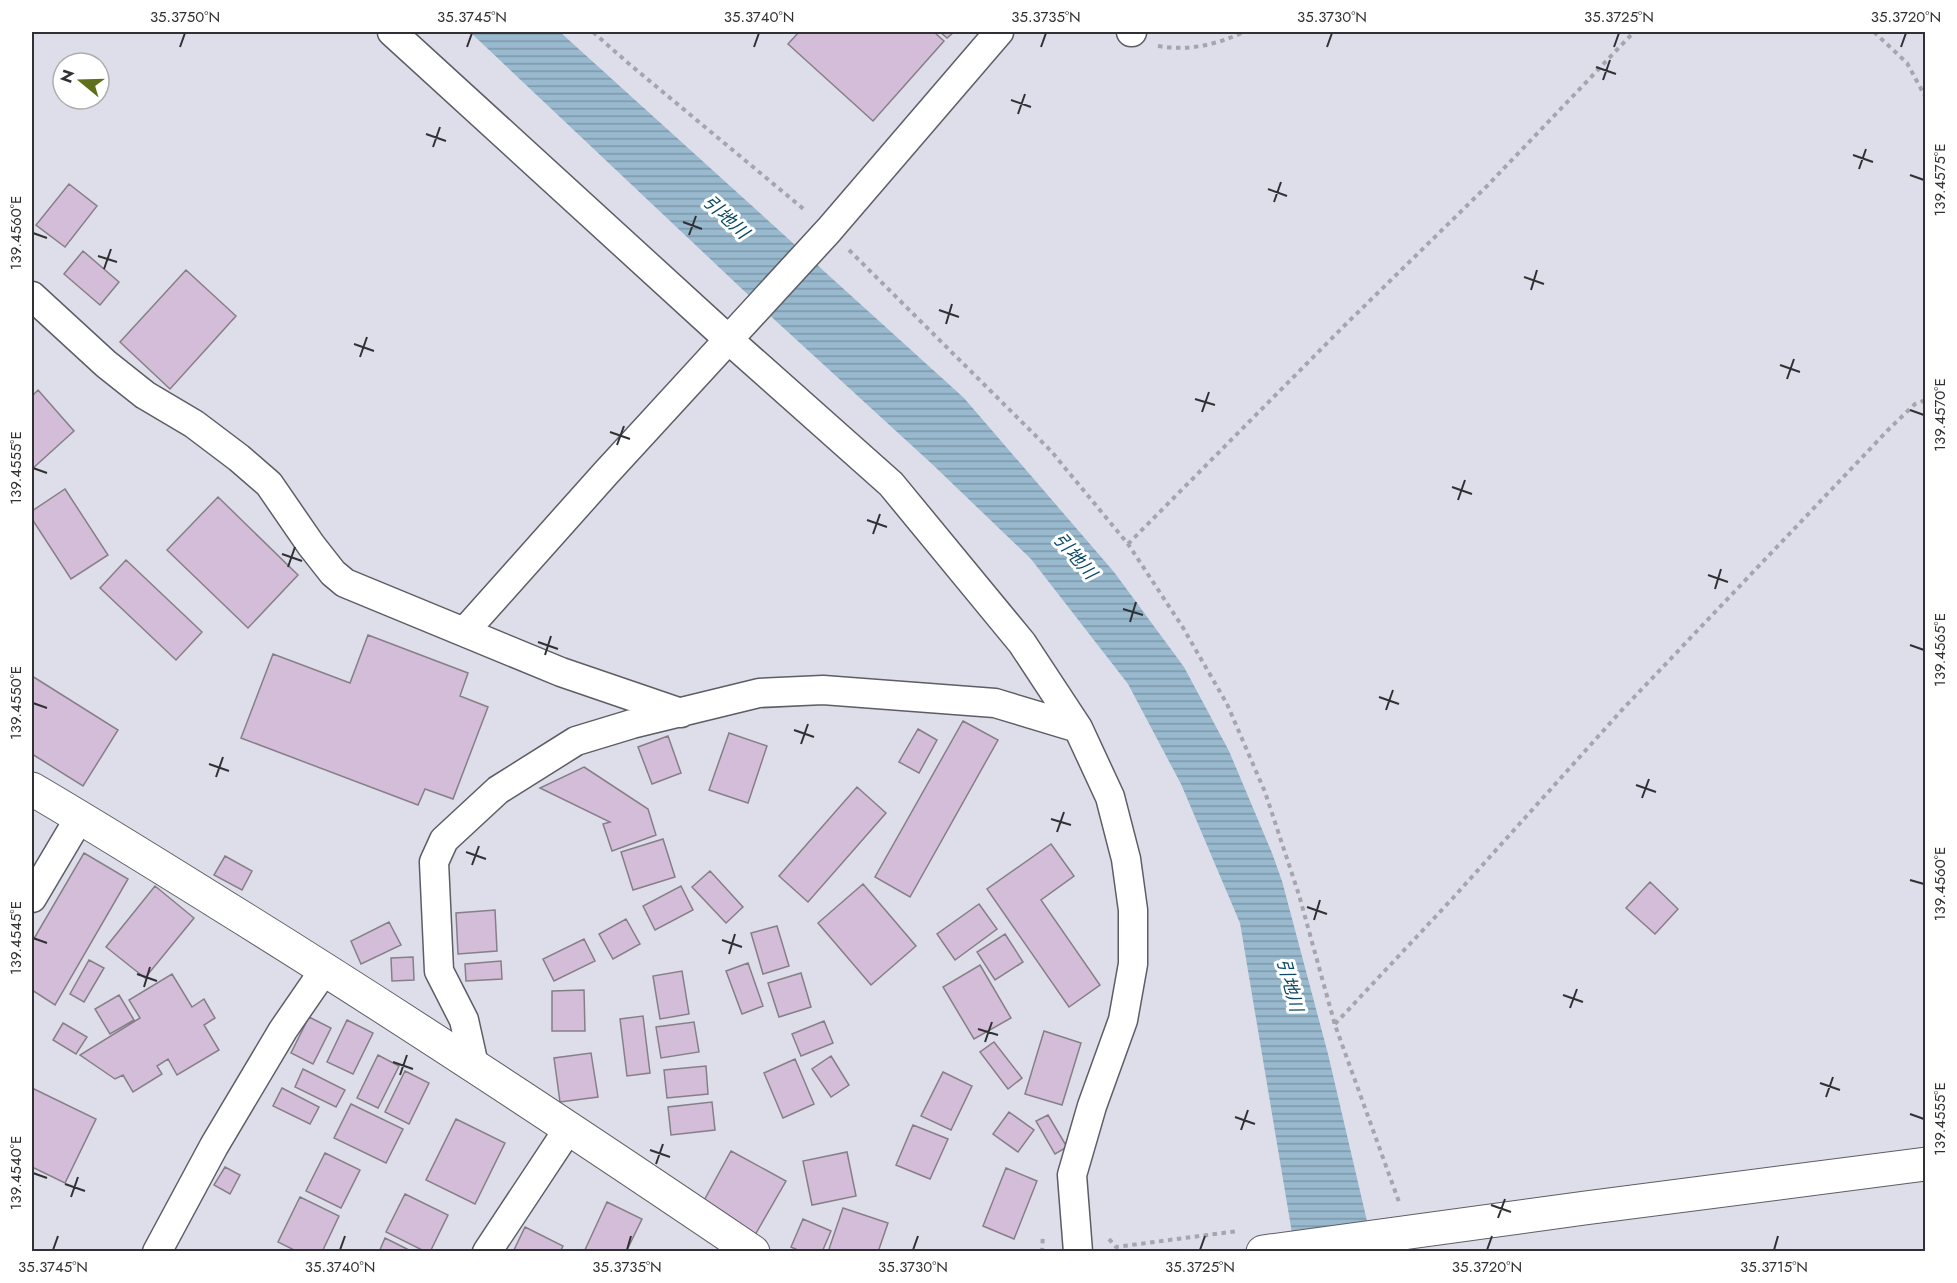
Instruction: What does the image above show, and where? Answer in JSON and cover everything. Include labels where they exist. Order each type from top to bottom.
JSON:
[{"type":"street","points":[[392,32],[729,340],[891,484],[1022,644],[1078,728],[1110,796],[1126,859],[1133,910],[1133,964],[1123,1020],[1092,1106],[1072,1175],[1078,1251]]},
{"type":"street","points":[[464,632],[605,474],[829,230],[999,32]]},
{"type":"street","points":[[32,296],[106,364],[145,395],[194,424],[239,458],[268,484],[311,545],[333,573],[345,583],[561,672],[681,713]]},
{"type":"street","points":[[474,1065],[464,1020],[439,971],[434,862],[444,840],[498,790],[576,741],[632,724],[759,693],[823,690],[995,704],[1078,728]]},
{"type":"street","points":[[32,789],[325,969],[474,1065],[753,1251]]},
{"type":"street","points":[[32,898],[80,817]]},
{"type":"street","points":[[157,1251],[214,1146],[283,1030],[325,969]]},
{"type":"street","points":[[487,1251],[569,1128]]},
{"type":"street","points":[[1252,1241],[1269,1251],[1926,1164]]},
{"type":"path","points":[[593,32],[829,230],[1051,451],[1128,544],[1182,626],[1227,704],[1265,792],[1299,895],[1335,1025],[1410,1232]]},
{"type":"path","points":[[1131,32],[1152,45],[1177,49],[1204,47],[1244,32]]},
{"type":"path","points":[[1128,544],[1345,325],[1488,185],[1634,32]]},
{"type":"path","points":[[1874,32],[1907,63],[1926,98]]},
{"type":"path","points":[[1335,1025],[1621,711],[1889,429],[1915,404],[1926,400]]},
{"type":"path","points":[[1104,1234],[1116,1247],[1252,1241]]},
{"type":"water","name":"引地川","points":[[470,32],[560,32],[964,398],[1114,572],[1184,667],[1229,751],[1272,853],[1282,881],[1328,1054],[1374,1251],[1295,1251],[1240,923],[1181,784],[1128,684],[1031,559]]},
{"type":"building","points":[[799,32],[934,32],[944,41],[873,121],[788,44]]},
{"type":"building","points":[[940,32],[954,32],[947,38]]},
{"type":"building","points":[[69,184],[97,206],[65,247],[36,225]]},
{"type":"building","points":[[83,251],[119,282],[100,305],[64,274]]},
{"type":"building","points":[[186,270],[236,316],[170,389],[120,342]]},
{"type":"building","points":[[38,390],[74,431],[32,469],[32,396]]},
{"type":"building","points":[[65,489],[108,555],[71,579],[32,519],[32,511]]},
{"type":"building","points":[[218,497],[298,575],[248,628],[167,550]]},
{"type":"building","points":[[126,560],[202,632],[176,660],[100,588]]},
{"type":"building","points":[[368,635],[468,673],[460,696],[488,707],[453,799],[425,789],[418,805],[241,738],[273,654],[350,683]]},
{"type":"building","points":[[32,676],[118,730],[83,786],[32,754]]},
{"type":"building","points":[[963,721],[998,740],[910,897],[875,877]]},
{"type":"building","points":[[918,729],[937,740],[919,773],[899,762]]},
{"type":"building","points":[[729,733],[767,746],[748,803],[709,790]]},
{"type":"building","points":[[668,736],[681,773],[652,784],[638,747]]},
{"type":"building","points":[[584,767],[648,809],[656,835],[612,851],[603,824],[610,822],[540,788]]},
{"type":"building","points":[[857,787],[886,813],[808,902],[779,876]]},
{"type":"building","points":[[663,839],[675,877],[633,890],[621,852]]},
{"type":"building","points":[[1051,844],[1074,876],[1041,900],[1100,985],[1069,1007],[987,889]]},
{"type":"building","points":[[84,853],[128,879],[55,1005],[32,990],[32,942]]},
{"type":"building","points":[[225,856],[252,871],[242,890],[214,875]]},
{"type":"building","points":[[710,871],[743,907],[726,923],[692,887]]},
{"type":"building","points":[[1650,882],[1678,909],[1655,934],[1626,908]]},
{"type":"building","points":[[863,884],[916,946],[871,985],[818,923]]},
{"type":"building","points":[[155,886],[194,918],[145,978],[106,947]]},
{"type":"building","points":[[681,886],[693,910],[655,930],[643,906]]},
{"type":"building","points":[[979,904],[997,929],[955,960],[937,934]]},
{"type":"building","points":[[495,910],[497,951],[458,954],[456,913]]},
{"type":"building","points":[[626,919],[640,944],[613,959],[599,934]]},
{"type":"building","points":[[389,922],[401,945],[361,964],[351,941]]},
{"type":"building","points":[[777,926],[789,966],[763,974],[751,933]]},
{"type":"building","points":[[1005,934],[1023,962],[995,980],[977,952]]},
{"type":"building","points":[[584,939],[595,961],[554,981],[543,959]]},
{"type":"building","points":[[413,957],[414,980],[392,981],[391,958]]},
{"type":"building","points":[[89,960],[104,968],[84,1002],[70,994]]},
{"type":"building","points":[[501,961],[502,979],[466,981],[465,964]]},
{"type":"building","points":[[748,963],[763,1006],[742,1014],[726,971]]},
{"type":"building","points":[[980,965],[1011,1018],[974,1039],[943,987]]},
{"type":"building","points":[[682,971],[689,1014],[660,1019],[653,976]]},
{"type":"building","points":[[801,973],[811,1007],[779,1017],[768,983]]},
{"type":"building","points":[[172,974],[192,1007],[204,999],[215,1018],[204,1025],[219,1050],[177,1075],[168,1059],[157,1066],[162,1074],[133,1092],[123,1075],[115,1079],[80,1055],[140,1018],[129,1000]]},
{"type":"building","points":[[584,990],[585,1031],[552,1031],[552,991]]},
{"type":"building","points":[[119,995],[134,1020],[110,1034],[95,1009]]},
{"type":"building","points":[[643,1016],[650,1073],[627,1076],[620,1019]]},
{"type":"building","points":[[309,1017],[331,1028],[313,1064],[291,1053]]},
{"type":"building","points":[[347,1020],[373,1033],[353,1074],[327,1062]]},
{"type":"building","points":[[824,1021],[833,1043],[801,1056],[792,1034]]},
{"type":"building","points":[[694,1022],[699,1052],[661,1058],[656,1027]]},
{"type":"building","points":[[63,1023],[87,1037],[76,1054],[53,1040]]},
{"type":"building","points":[[1044,1031],[1081,1043],[1062,1105],[1025,1094]]},
{"type":"building","points":[[994,1042],[1022,1078],[1008,1089],[980,1052]]},
{"type":"building","points":[[591,1053],[598,1097],[560,1102],[554,1058]]},
{"type":"building","points":[[378,1055],[399,1066],[378,1108],[357,1098]]},
{"type":"building","points":[[831,1056],[849,1085],[831,1097],[812,1069]]},
{"type":"building","points":[[795,1059],[814,1104],[783,1118],[764,1073]]},
{"type":"building","points":[[706,1066],[708,1094],[667,1098],[664,1070]]},
{"type":"building","points":[[303,1069],[345,1090],[336,1107],[295,1087]]},
{"type":"building","points":[[405,1071],[429,1083],[409,1124],[385,1112]]},
{"type":"building","points":[[943,1072],[972,1086],[951,1130],[921,1116]]},
{"type":"building","points":[[32,1088],[96,1119],[65,1183],[32,1167]]},
{"type":"building","points":[[282,1088],[319,1107],[310,1124],[273,1106]]},
{"type":"building","points":[[712,1102],[715,1130],[671,1135],[668,1107]]},
{"type":"building","points":[[351,1104],[403,1129],[386,1163],[334,1138]]},
{"type":"building","points":[[1009,1112],[1034,1130],[1018,1152],[993,1134]]},
{"type":"building","points":[[1048,1115],[1067,1147],[1055,1154],[1036,1121]]},
{"type":"building","points":[[456,1119],[505,1143],[475,1204],[426,1180]]},
{"type":"building","points":[[913,1125],[948,1139],[930,1179],[896,1165]]},
{"type":"building","points":[[731,1151],[786,1181],[755,1235],[701,1206]]},
{"type":"building","points":[[847,1152],[856,1196],[812,1205],[803,1161]]},
{"type":"building","points":[[325,1153],[360,1170],[341,1208],[306,1191]]},
{"type":"building","points":[[225,1167],[240,1175],[230,1194],[214,1185]]},
{"type":"building","points":[[1006,1168],[1037,1181],[1014,1239],[983,1226]]},
{"type":"building","points":[[405,1194],[448,1215],[430,1252],[386,1232]]},
{"type":"building","points":[[300,1197],[339,1216],[322,1252],[298,1252],[278,1242]]},
{"type":"building","points":[[607,1202],[642,1219],[626,1252],[584,1252]]},
{"type":"building","points":[[843,1208],[888,1223],[878,1252],[828,1252]]},
{"type":"building","points":[[803,1219],[831,1231],[822,1252],[802,1252],[791,1247]]},
{"type":"building","points":[[525,1227],[563,1246],[560,1252],[513,1252]]},
{"type":"building","points":[[385,1238],[413,1252],[379,1252]]}]
